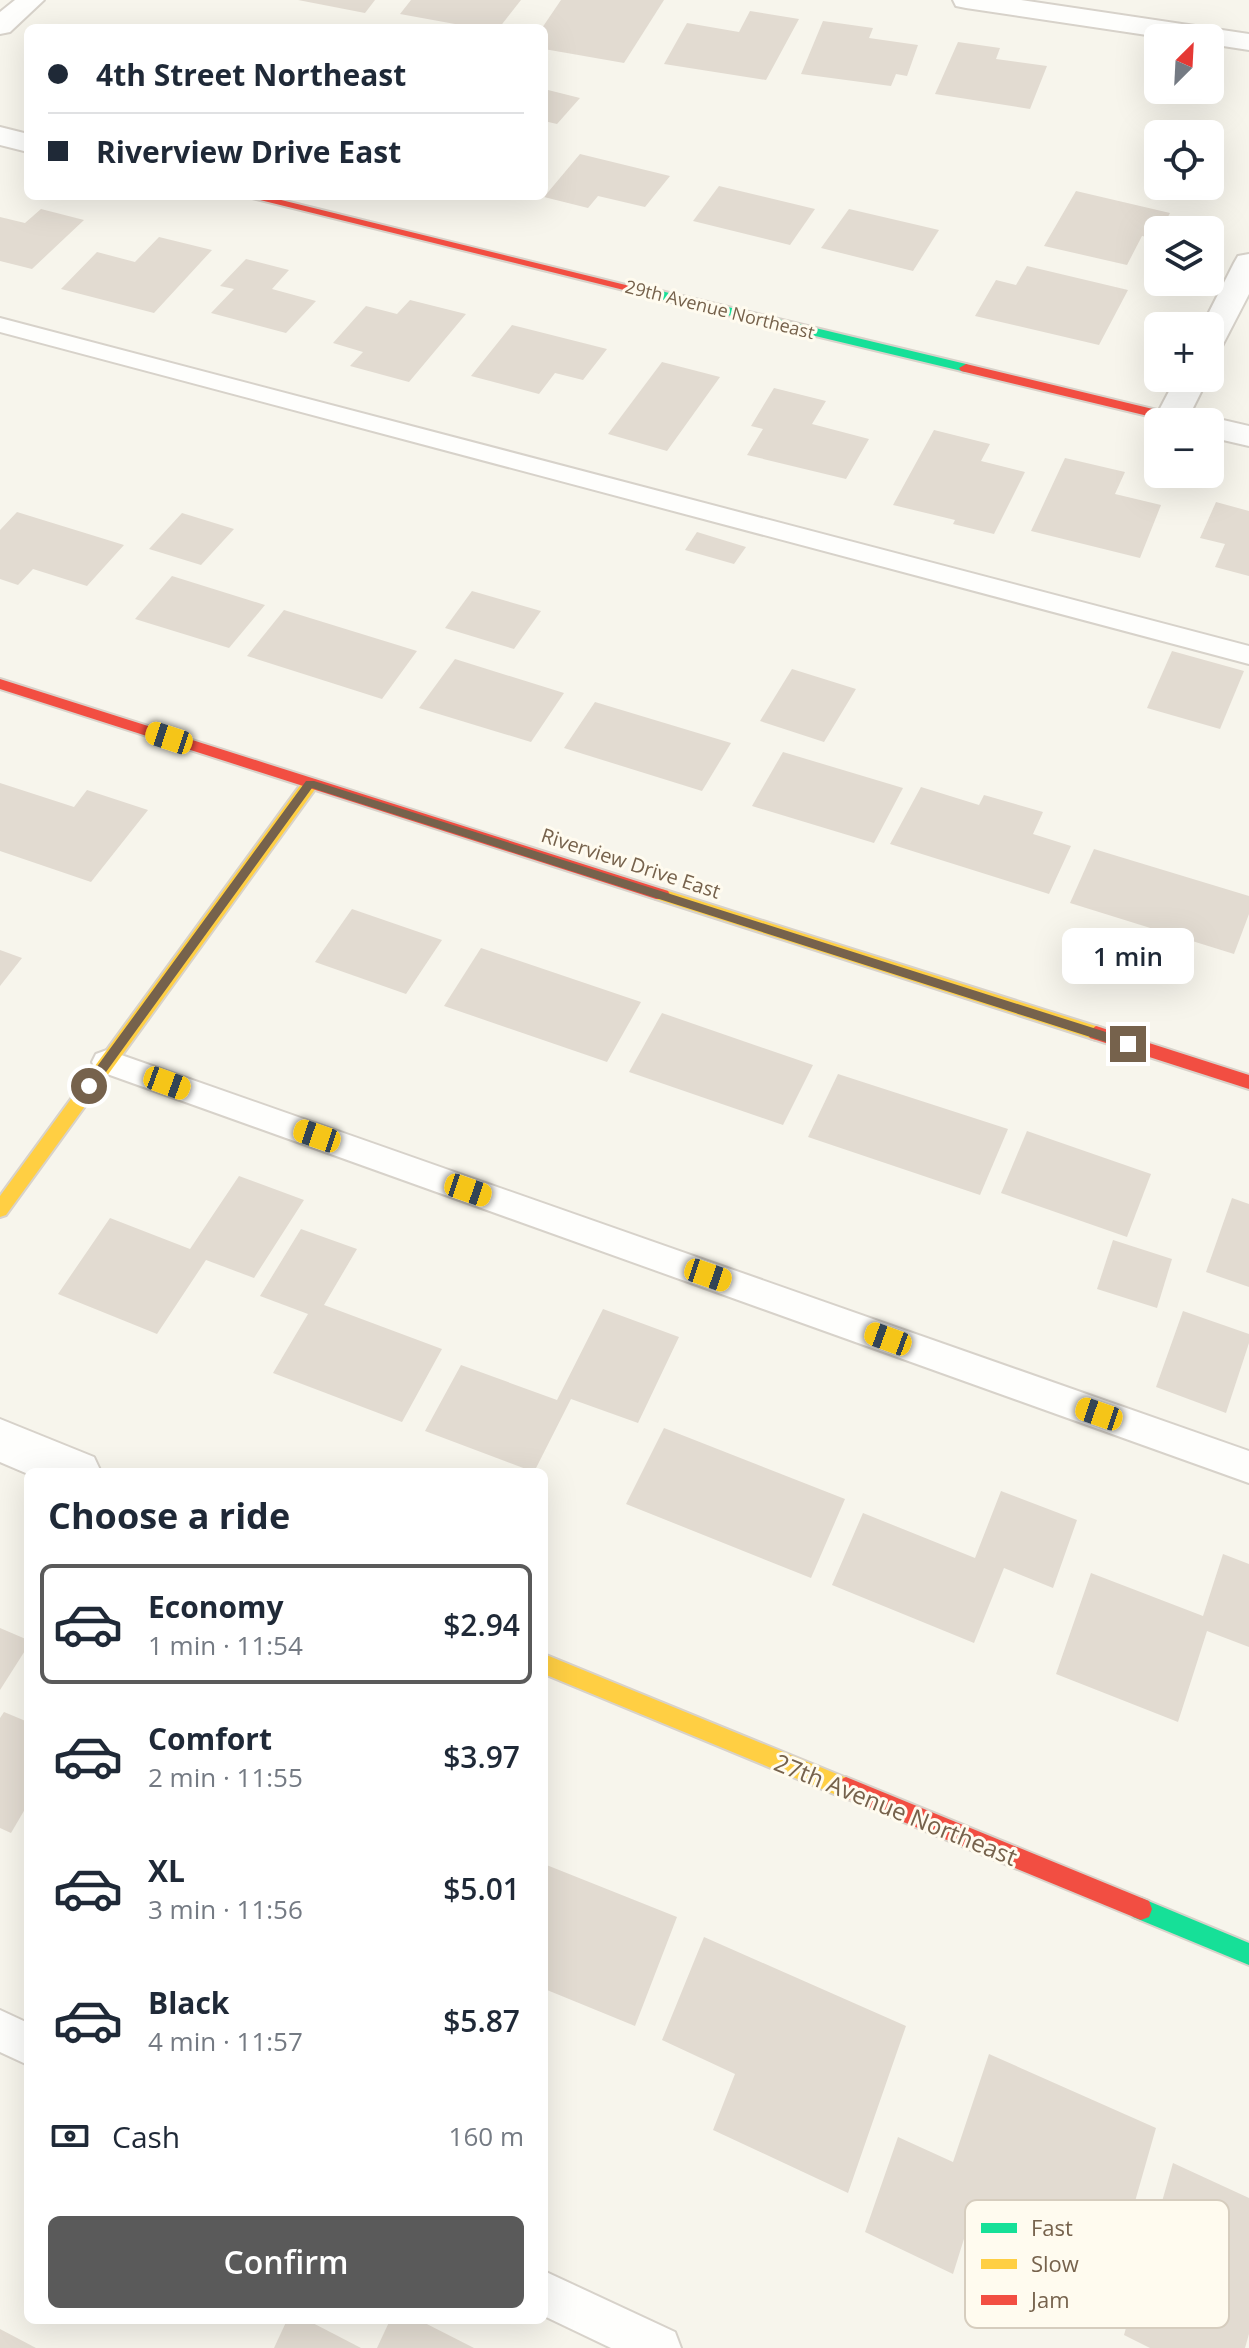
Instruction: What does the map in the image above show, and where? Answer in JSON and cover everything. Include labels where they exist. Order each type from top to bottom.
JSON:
[{"type":"street","points":[[0,26],[31,0]]},
{"type":"street","points":[[966,0],[1249,42]]},
{"type":"street","points":[[0,136],[24,142]]},
{"type":"street","name":"29th Avenue Northeast","points":[[267,200],[1144,411]]},
{"type":"street","points":[[1224,313],[1249,263]]},
{"type":"street","points":[[1224,430],[1249,436]]},
{"type":"street","name":"Riverview Drive East","points":[[0,684],[1249,1082]]},
{"type":"street","points":[[0,1210],[310,784]]},
{"type":"street","points":[[0,1440],[67,1468]]},
{"type":"street","name":"27th Avenue Northeast","points":[[548,1666],[1249,1954]]},
{"type":"lane","points":[[0,325],[1249,655]]},
{"type":"lane","points":[[107,1062],[1249,1467]]},
{"type":"lane","points":[[0,2031],[24,2042]]},
{"type":"lane","points":[[548,2295],[659,2348]]},
{"type":"building","points":[[298,0],[375,0],[365,13]]},
{"type":"building","points":[[411,0],[521,0],[502,24],[455,24],[400,14]]},
{"type":"building","points":[[561,0],[664,0],[624,63],[548,50],[548,24],[545,24]]},
{"type":"building","points":[[750,11],[799,19],[766,80],[664,64],[687,23],[739,32]]},
{"type":"building","points":[[823,21],[873,28],[869,38],[918,45],[907,76],[896,74],[891,86],[801,74]]},
{"type":"building","points":[[958,42],[1000,48],[996,59],[1047,66],[1030,109],[935,94]]},
{"type":"building","points":[[548,90],[580,98],[557,124],[548,122]]},
{"type":"building","points":[[580,154],[670,176],[645,207],[598,196],[588,208],[548,198],[548,192]]},
{"type":"building","points":[[719,186],[815,209],[790,245],[693,221]]},
{"type":"building","points":[[1076,191],[1170,213],[1168,216],[1144,216],[1144,236],[1127,265],[1044,246]]},
{"type":"building","points":[[41,209],[84,220],[32,269],[0,261],[0,217],[25,223]]},
{"type":"building","points":[[849,209],[939,230],[913,271],[821,248]]},
{"type":"building","points":[[159,237],[212,250],[154,313],[61,289],[97,252],[135,262]]},
{"type":"building","points":[[246,259],[289,270],[272,289],[316,301],[286,333],[211,313],[234,289],[220,286]]},
{"type":"building","points":[[1027,266],[1128,290],[1099,345],[975,316],[996,280],[1016,285]]},
{"type":"building","points":[[410,300],[466,314],[409,382],[350,366],[363,352],[333,343],[366,306],[397,314]]},
{"type":"building","points":[[512,325],[607,349],[583,380],[555,373],[539,394],[471,376]]},
{"type":"building","points":[[662,362],[720,377],[667,451],[608,434]]},
{"type":"building","points":[[774,388],[826,401],[812,424],[869,439],[846,479],[747,455],[763,429],[751,426]]},
{"type":"building","points":[[934,430],[990,444],[981,461],[1025,472],[994,534],[953,524],[955,520],[893,505]]},
{"type":"building","points":[[1065,458],[1125,472],[1115,494],[1161,505],[1140,558],[1031,531]]},
{"type":"building","points":[[1216,502],[1249,511],[1249,576],[1215,567],[1225,544],[1200,538]]},
{"type":"building","points":[[17,512],[124,545],[87,586],[33,569],[18,585],[0,579],[0,530]]},
{"type":"building","points":[[182,513],[234,529],[201,565],[149,549]]},
{"type":"building","points":[[697,532],[746,547],[734,564],[685,550]]},
{"type":"building","points":[[172,576],[265,605],[229,648],[135,619]]},
{"type":"building","points":[[472,591],[541,611],[514,649],[445,628]]},
{"type":"building","points":[[284,610],[417,651],[382,699],[247,656]]},
{"type":"building","points":[[1172,651],[1244,671],[1220,729],[1147,708]]},
{"type":"building","points":[[455,659],[564,693],[531,742],[419,708]]},
{"type":"building","points":[[792,669],[856,689],[824,742],[760,721]]},
{"type":"building","points":[[595,702],[731,743],[702,791],[564,748]]},
{"type":"building","points":[[783,752],[903,788],[874,843],[752,806]]},
{"type":"building","points":[[0,783],[74,807],[87,790],[148,810],[91,882],[0,851]]},
{"type":"building","points":[[921,787],[979,805],[984,795],[1043,812],[1033,834],[1071,846],[1049,894],[890,844]]},
{"type":"building","points":[[1094,849],[1249,896],[1249,914],[1234,954],[1070,903]]},
{"type":"building","points":[[352,909],[442,940],[406,994],[315,962]]},
{"type":"building","points":[[481,948],[641,1002],[607,1062],[444,1006]]},
{"type":"building","points":[[0,950],[22,958],[0,986]]},
{"type":"building","points":[[662,1013],[813,1065],[783,1125],[629,1072]]},
{"type":"building","points":[[838,1074],[1008,1129],[980,1195],[808,1137]]},
{"type":"building","points":[[1027,1131],[1151,1174],[1127,1237],[1001,1193]]},
{"type":"building","points":[[239,1176],[304,1200],[254,1278],[206,1260],[157,1334],[58,1294],[110,1218],[190,1249]]},
{"type":"building","points":[[1232,1198],[1249,1204],[1249,1287],[1206,1272]]},
{"type":"building","points":[[301,1229],[357,1249],[324,1305],[442,1349],[402,1422],[273,1373],[308,1314],[260,1296]]},
{"type":"building","points":[[1113,1240],[1172,1259],[1157,1308],[1097,1289]]},
{"type":"building","points":[[603,1309],[679,1337],[638,1423],[571,1399],[536,1468],[523,1468],[425,1431],[461,1365],[557,1400]]},
{"type":"building","points":[[1183,1311],[1249,1334],[1249,1343],[1226,1413],[1156,1387]]},
{"type":"building","points":[[664,1428],[845,1499],[811,1578],[626,1504]]},
{"type":"building","points":[[1001,1491],[1077,1520],[1053,1588],[1004,1568],[974,1643],[832,1585],[863,1513],[975,1558]]},
{"type":"building","points":[[1223,1554],[1249,1564],[1249,1647],[1207,1631],[1178,1722],[1056,1674],[1091,1573],[1203,1616]]},
{"type":"building","points":[[0,1628],[24,1638],[24,1652],[0,1690]]},
{"type":"building","points":[[4,1712],[24,1720],[24,1811],[11,1833],[0,1828],[0,1718]]},
{"type":"building","points":[[548,1866],[677,1917],[635,2026],[548,1990]]},
{"type":"building","points":[[704,1937],[906,2026],[848,2193],[713,2130],[735,2074],[662,2040]]},
{"type":"building","points":[[989,2054],[1156,2128],[1135,2200],[965,2200],[965,2236],[953,2274],[865,2232],[898,2137],[953,2162]]},
{"type":"building","points":[[1173,2163],[1249,2198],[1249,2334],[1245,2348],[1150,2348],[1124,2335],[1126,2328],[1229,2328],[1229,2200],[1162,2200]]},
{"type":"building","points":[[285,2324],[315,2324],[361,2348],[274,2348]]},
{"type":"building","points":[[388,2324],[427,2324],[474,2348],[377,2348]]},
{"type":"building","points":[[0,2329],[36,2348],[0,2348]]},
{"type":"traffic: fast","points":[[636,289],[966,368]]},
{"type":"traffic: fast","points":[[1141,1909],[1249,1954]]},
{"type":"traffic: slow","points":[[0,1210],[310,784]]},
{"type":"traffic: slow","points":[[662,895],[1096,1033]]},
{"type":"traffic: slow","points":[[548,1666],[846,1788]]},
{"type":"traffic: jam","points":[[267,200],[636,289]]},
{"type":"traffic: jam","points":[[966,368],[1144,411]]},
{"type":"traffic: jam","points":[[0,684],[662,895]]},
{"type":"traffic: jam","points":[[1096,1033],[1249,1082]]},
{"type":"traffic: jam","points":[[846,1788],[1141,1909]]},
{"type":"route","points":[[89,1086],[310,784],[1128,1044]]}]
